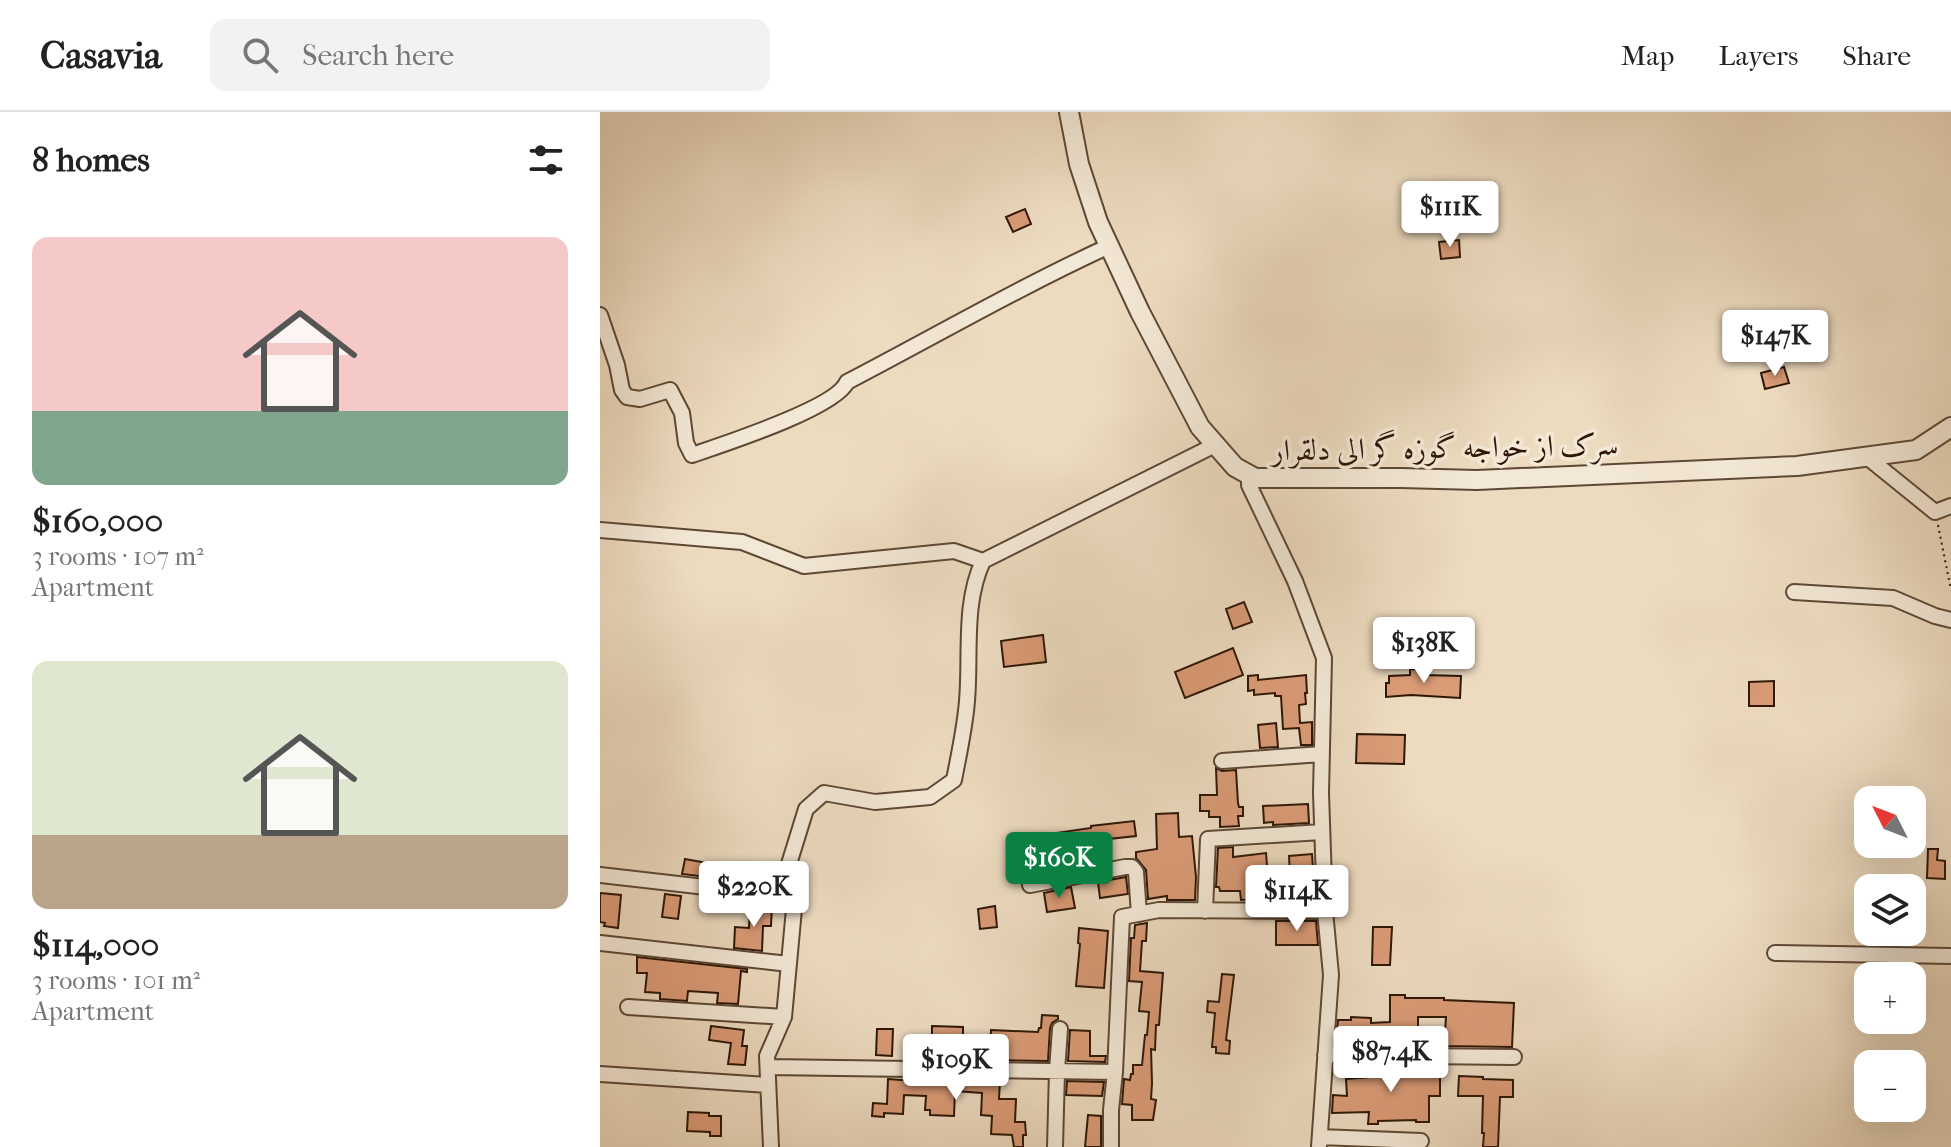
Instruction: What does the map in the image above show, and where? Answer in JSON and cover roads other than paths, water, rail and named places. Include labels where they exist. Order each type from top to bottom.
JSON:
[{"type":"street","name":"سرک از خواجه گوزه گر الی دلقرار","points":[[1069,112],[1079,164],[1098,222],[1140,312],[1200,427],[1235,467],[1255,478],[1477,480],[1797,466],[1916,450],[1951,427]]},
{"type":"street","points":[[600,315],[622,390],[627,397],[640,399],[670,390],[682,413],[686,443],[692,455],[756,433],[825,403],[845,388],[847,382],[1052,272],[1109,246]]},
{"type":"street","points":[[771,1147],[767,1056],[784,1017],[794,909],[789,864],[806,809],[824,793],[875,802],[930,797],[954,780],[967,702],[971,597],[983,561],[1215,445]]},
{"type":"street","points":[[1867,457],[1935,512],[1951,506]]},
{"type":"street","points":[[1249,475],[1249,485],[1295,581],[1324,658],[1322,832],[1331,975],[1320,1142],[1421,1141]]},
{"type":"street","points":[[600,530],[742,542],[804,566],[954,551],[983,561]]},
{"type":"street","points":[[1794,592],[1893,598],[1951,620]]},
{"type":"street","points":[[1222,761],[1322,754]]},
{"type":"street","points":[[1205,911],[1208,839],[1322,832]]},
{"type":"street","points":[[1030,885],[1132,867],[1136,872],[1139,914]]},
{"type":"street","points":[[600,875],[793,897]]},
{"type":"street","points":[[1111,1147],[1122,917],[1159,910],[1325,911]]},
{"type":"street","points":[[600,943],[789,964]]},
{"type":"street","points":[[1775,953],[1951,956]]},
{"type":"street","points":[[628,1007],[784,1017]]},
{"type":"street","points":[[1055,1147],[1060,1029]]},
{"type":"street","points":[[1325,1055],[1514,1057]]},
{"type":"street","points":[[768,1067],[1115,1072]]},
{"type":"street","points":[[600,1074],[768,1085]]}]
